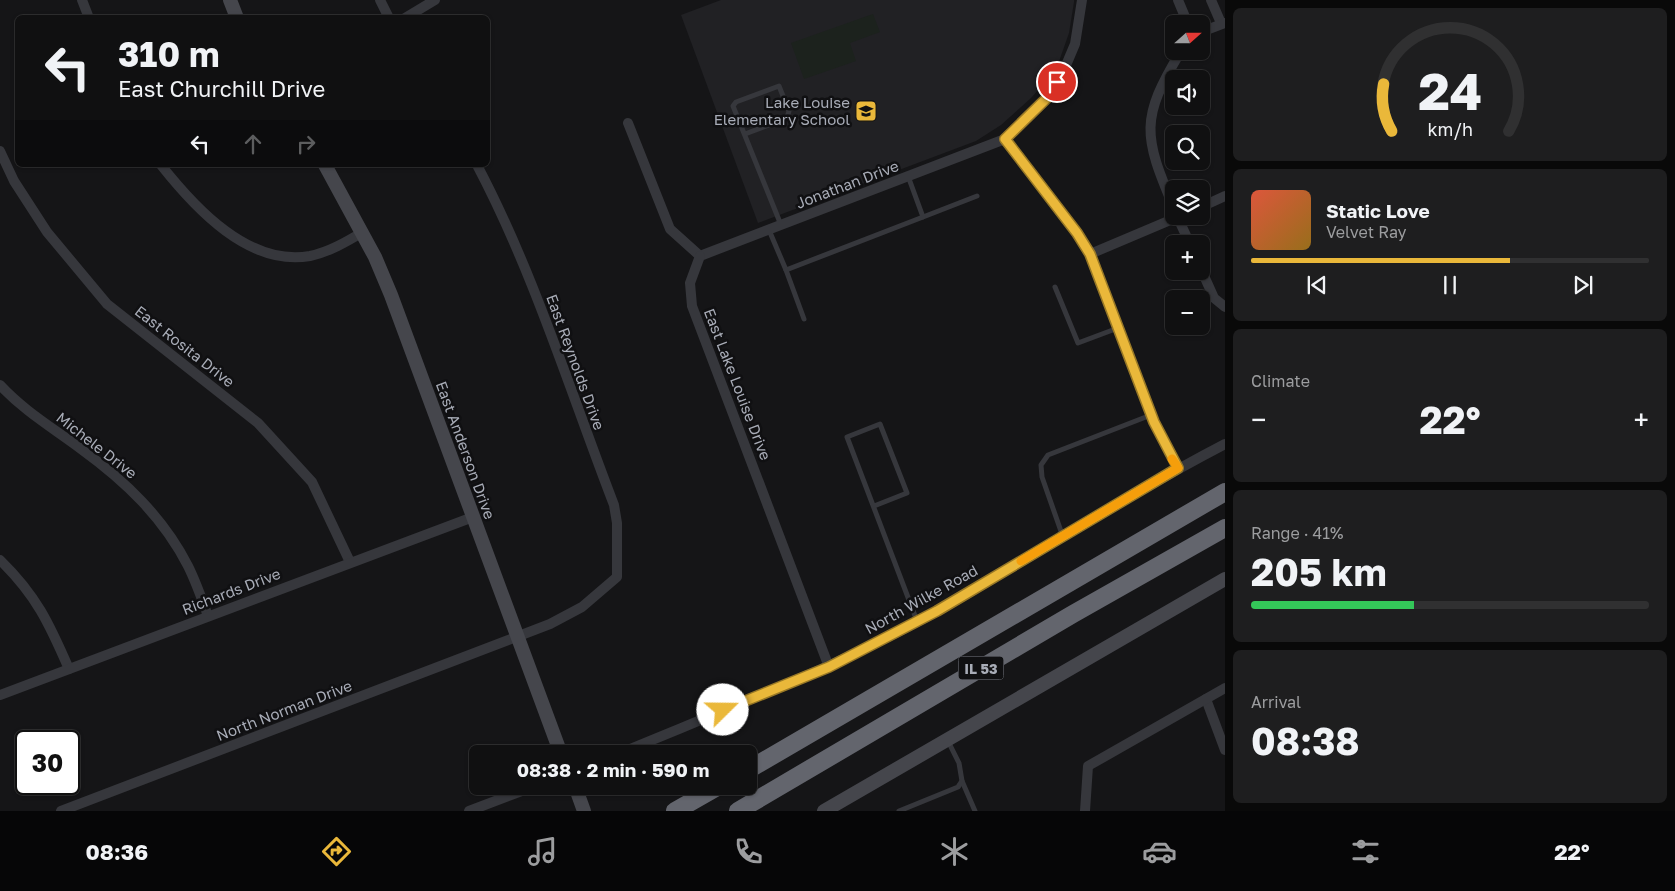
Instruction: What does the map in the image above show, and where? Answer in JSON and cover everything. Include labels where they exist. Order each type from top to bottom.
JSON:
[{"type":"highway","name":"IL 53","points":[[757,765],[1225,492]]},
{"type":"highway","name":"IL 53","points":[[738,811],[1073,614],[1225,528]]},
{"type":"highway","points":[[675,811],[703,795]]},
{"type":"street","points":[[82,0],[88,15]]},
{"type":"street","points":[[230,0],[236,15]]},
{"type":"street","points":[[380,0],[388,15]]},
{"type":"street","points":[[410,15],[435,0]]},
{"type":"street","points":[[1082,0],[1075,44],[1051,94],[1005,139],[1077,233],[1090,254],[1151,415],[1168,454],[1178,468]]},
{"type":"street","points":[[1178,0],[1184,15]]},
{"type":"street","points":[[1210,28],[1223,23],[1211,0]]},
{"type":"street","points":[[1165,184],[1156,162],[1149,132],[1152,108],[1164,78],[1175,60]]},
{"type":"street","points":[[628,123],[670,229],[700,256]]},
{"type":"street","name":"Jonathan Drive","points":[[700,256],[1005,139]]},
{"type":"street","name":"East Rosita Drive","points":[[0,151],[14,181],[47,232],[107,304],[258,423],[312,482],[350,562]]},
{"type":"street","points":[[162,167],[178,187],[201,209],[245,243],[260,251],[285,256],[308,256],[333,248],[363,232]]},
{"type":"street","name":"East Anderson Drive","points":[[326,167],[363,232],[391,295],[558,745]]},
{"type":"street","name":"East Reynolds Drive","points":[[478,167],[499,207],[523,261],[614,505],[617,524],[618,577]]},
{"type":"street","points":[[1210,203],[1225,196]]},
{"type":"street","points":[[1090,254],[1165,220]]},
{"type":"street","name":"East Lake Louise Drive","points":[[700,256],[690,283],[691,300],[829,667]]},
{"type":"street","points":[[1206,280],[1214,298],[1225,307]]},
{"type":"street","name":"Michele Drive","points":[[0,385],[17,403],[114,474],[142,501],[175,542],[189,567],[208,616]]},
{"type":"street","name":"North Wilke Road","points":[[640,745],[829,667],[917,621],[1178,468],[1225,444]]},
{"type":"street","name":"Richards Drive","points":[[0,695],[473,517]]},
{"type":"street","points":[[0,560],[21,581],[41,608],[69,669]]},
{"type":"street","name":"North Norman Drive","points":[[61,811],[568,616],[618,577]]},
{"type":"street","points":[[824,811],[1225,579]]},
{"type":"street","points":[[1085,811],[1088,766],[1225,688]]},
{"type":"street","points":[[1206,699],[1225,750]]},
{"type":"street","points":[[469,811],[511,795]]},
{"type":"street","points":[[578,795],[584,811]]},
{"type":"lane","points":[[744,134],[787,118],[789,111],[779,86],[734,104],[744,134],[781,225]]},
{"type":"lane","points":[[908,176],[923,217]]},
{"type":"lane","points":[[786,270],[977,196]]},
{"type":"lane","points":[[769,230],[804,319]]},
{"type":"lane","points":[[1055,287],[1078,343],[1119,328]]},
{"type":"lane","points":[[1063,537],[1042,477],[1041,465],[1048,455],[1151,415]]},
{"type":"lane","points":[[874,506],[906,493],[880,424],[847,437],[917,621]]},
{"type":"lane","points":[[947,740],[959,762],[962,782],[975,811]]},
{"type":"lane","points":[[899,811],[958,787],[962,782]]},
{"type":"shaded area","name":"Lake Louise Elementary School","points":[[721,0],[1074,0],[1074,2],[1069,33],[1056,70],[1031,98],[1001,125],[976,141],[758,223],[681,15]]},
{"type":"shaded area","points":[[873,14],[880,32],[850,43],[856,61],[804,79],[791,43]]},
{"type":"slow traffic","points":[[1021,561],[1178,468],[1172,459]]},
{"type":"place","name":"Lake Louise Elementary School","points":[[866,111]]},
{"type":"route","points":[[723,710],[829,667],[937,611],[1178,468],[1168,454],[1154,422],[1090,254],[1077,233],[1005,139],[1051,94],[1057,82]]}]
